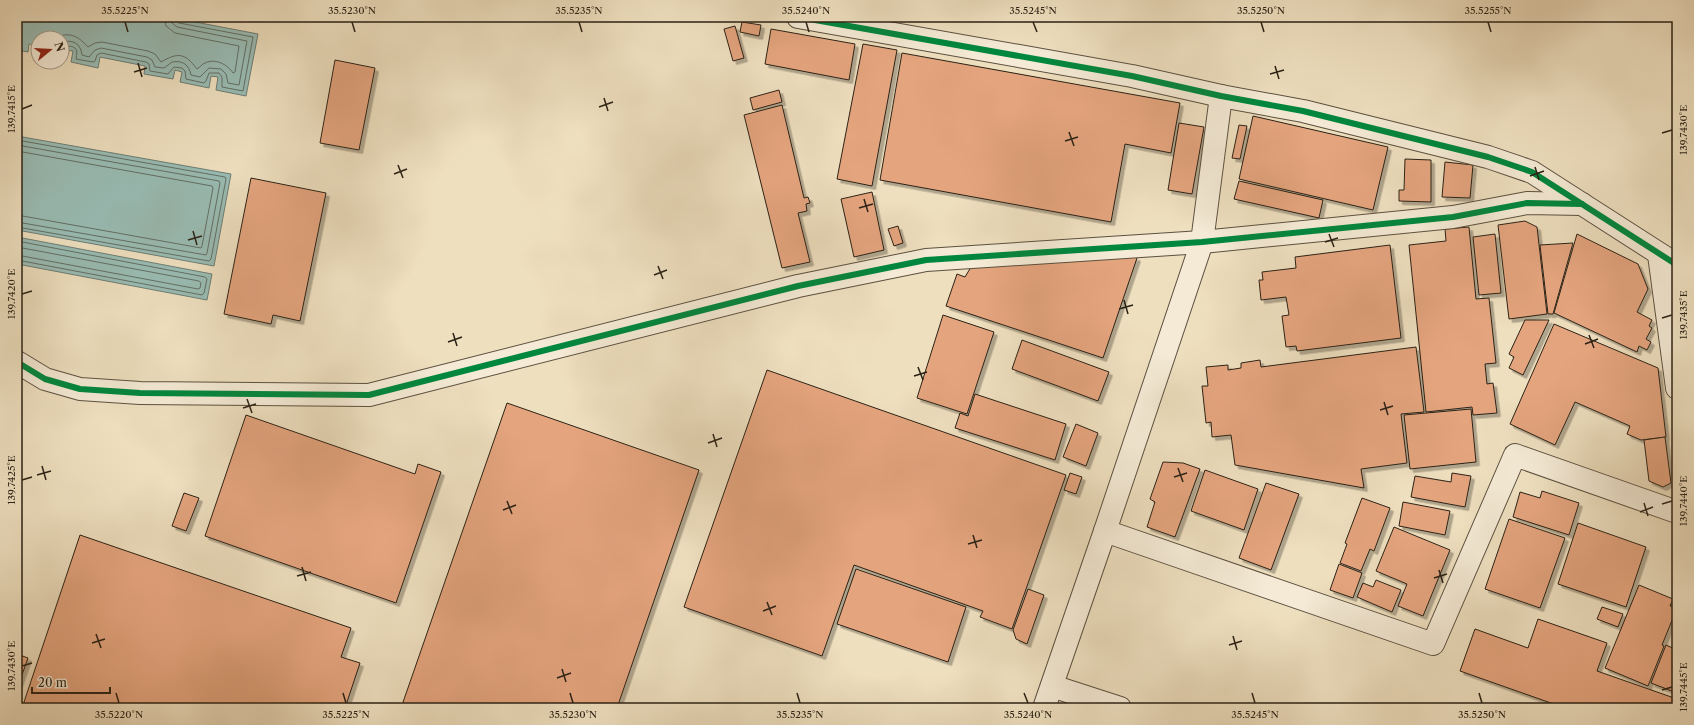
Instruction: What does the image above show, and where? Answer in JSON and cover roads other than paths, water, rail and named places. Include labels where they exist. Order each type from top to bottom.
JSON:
[{"type":"street","points":[[798,17],[1132,76],[1222,96],[1303,111],[1488,157],[1532,172],[1668,260],[1677,388]]},
{"type":"street","points":[[1044,708],[1105,532],[1202,242],[1222,96]]},
{"type":"street","points":[[17,362],[44,380],[80,389],[140,393],[369,395],[798,286],[926,260],[1202,242],[1453,217],[1528,203],[1582,204]]},
{"type":"street","points":[[1105,532],[1433,644],[1515,454],[1677,512]]},
{"type":"street","points":[[1052,686],[1120,708]]},
{"type":"water","points":[[17,17],[169,17],[258,34],[246,96],[216,90],[218,77],[211,76],[209,88],[180,82],[182,72],[175,70],[173,79],[144,74],[145,66],[100,57],[98,68],[71,62],[73,51],[70,51],[70,30],[30,30],[30,44],[28,52],[17,50]]},
{"type":"water","points":[[17,136],[231,174],[214,266],[17,230]]},
{"type":"water","points":[[17,237],[212,274],[207,300],[17,264]]}]
